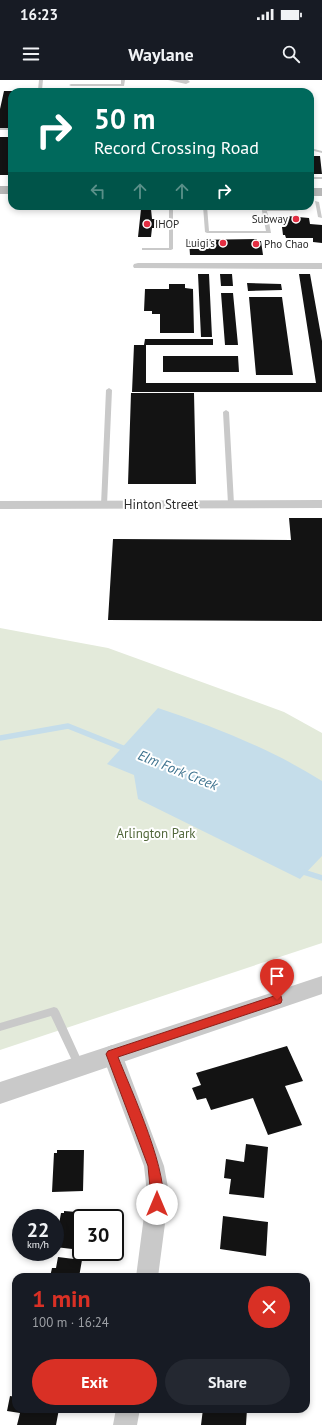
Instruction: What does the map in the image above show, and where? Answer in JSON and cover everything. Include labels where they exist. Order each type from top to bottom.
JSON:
[{"type":"street","points":[[172,80],[186,82]]},
{"type":"street","points":[[135,266],[322,266]]},
{"type":"street","name":"Hinton Street","points":[[0,505],[322,504]]},
{"type":"street","points":[[0,1093],[112,1054],[322,985]]},
{"type":"street","points":[[112,1054],[154,1166],[158,1193],[148,1273]]},
{"type":"street","points":[[125,1425],[127,1413]]},
{"type":"lane","points":[[71,88],[72,80]]},
{"type":"lane","points":[[71,85],[123,85],[123,80]]},
{"type":"lane","points":[[316,198],[320,217],[322,217]]},
{"type":"lane","points":[[144,250],[171,249],[172,210]]},
{"type":"lane","points":[[205,210],[207,232],[268,232],[264,210]]},
{"type":"lane","points":[[104,505],[110,390]]},
{"type":"lane","points":[[226,412],[231,504]]},
{"type":"lane","points":[[0,1027],[54,1011],[79,1066]]},
{"type":"green space","name":"Arlington Park","points":[[0,628],[108,648],[284,712],[322,733],[322,943],[0,1050]]},
{"type":"water","points":[[158,708],[200,723],[263,749],[303,769],[322,781],[322,856],[300,879],[138,799],[134,775],[107,764]]},
{"type":"building","points":[[4,91],[8,91],[8,128],[0,128],[0,109]]},
{"type":"building","points":[[0,137],[8,137],[8,175],[0,175]]},
{"type":"building","points":[[314,156],[320,156],[322,174],[314,174]]},
{"type":"building","name":"IHOP","points":[[141,210],[151,210],[152,219],[155,219],[151,237],[138,237]]},
{"type":"building","points":[[287,216],[309,218],[310,224],[322,225],[322,243],[313,242],[313,238],[286,238],[285,235],[283,235],[282,227],[284,227],[282,218]]},
{"type":"building","points":[[257,239],[257,241],[261,241],[263,255],[190,255],[189,241],[193,240]]},
{"type":"building","points":[[198,274],[209,274],[212,337],[201,337]]},
{"type":"building","points":[[220,274],[232,274],[233,286],[221,286]]},
{"type":"building","points":[[299,274],[310,274],[322,341],[322,392],[132,392],[134,345],[144,345],[145,339],[213,339],[213,345],[146,345],[146,383],[316,383]]},
{"type":"building","points":[[247,283],[281,284],[282,290],[248,291]]},
{"type":"building","points":[[169,284],[185,284],[185,288],[193,289],[194,333],[160,333],[160,314],[152,314],[152,311],[144,311],[145,289],[169,289]]},
{"type":"building","points":[[221,293],[233,293],[238,345],[225,345]]},
{"type":"building","points":[[249,297],[282,297],[293,375],[256,375]]},
{"type":"building","points":[[163,356],[238,356],[239,372],[163,372]]},
{"type":"building","points":[[131,393],[194,393],[196,484],[128,484]]},
{"type":"building","points":[[289,518],[322,518],[322,621],[108,620],[113,539],[291,540]]},
{"type":"building","points":[[287,1046],[303,1081],[285,1086],[302,1125],[268,1135],[253,1098],[211,1110],[206,1098],[197,1100],[192,1088],[201,1085],[196,1073]]},
{"type":"building","points":[[246,1144],[268,1147],[264,1198],[229,1194],[231,1179],[224,1178],[226,1159],[244,1162]]},
{"type":"building","points":[[57,1150],[84,1150],[83,1191],[52,1192],[54,1153],[57,1153]]},
{"type":"building","points":[[64,1211],[72,1212],[72,1249],[64,1248]]},
{"type":"building","points":[[223,1216],[268,1222],[266,1256],[220,1249]]},
{"type":"building","points":[[64,1258],[72,1259],[72,1261],[82,1261],[80,1273],[51,1273],[52,1268],[56,1268],[57,1261],[64,1261]]},
{"type":"building","points":[[10,1396],[12,1396],[12,1412],[7,1411]]},
{"type":"building","points":[[20,1413],[58,1413],[56,1425],[17,1425]]},
{"type":"building","points":[[202,1413],[247,1413],[246,1425],[201,1425]]},
{"type":"waterway","name":"Elm Fork Creek","points":[[0,738],[68,726],[128,750]]},
{"type":"waterway","name":"Elm Fork Creek","points":[[300,871],[322,878]]},
{"type":"place","name":"Subway","points":[[296,219]]},
{"type":"place","name":"IHOP","points":[[147,224]]},
{"type":"place","name":"Luigi's","points":[[223,243]]},
{"type":"place","name":"Pho Chao","points":[[256,244]]},
{"type":"route","points":[[157,1204],[158,1193],[154,1166],[112,1054],[277,1000]]}]
